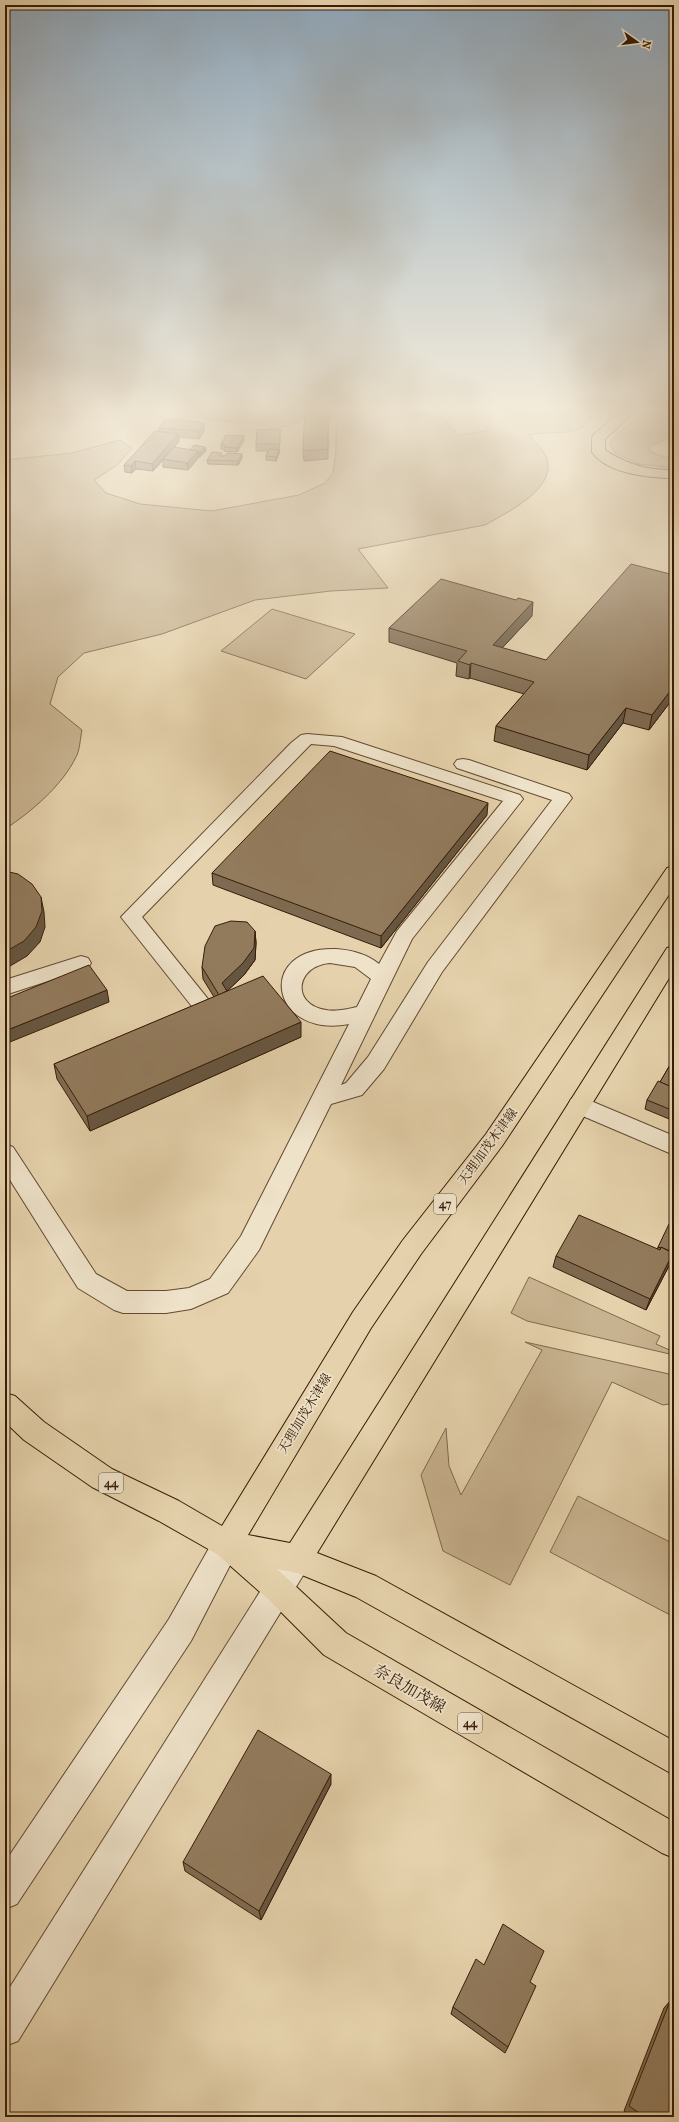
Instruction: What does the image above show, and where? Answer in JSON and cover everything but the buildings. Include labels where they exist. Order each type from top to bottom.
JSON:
[{"type":"main road","name":"天理加茂木津線","points":[[227,1544],[282,1450],[362,1320],[412,1247],[494,1140],[674,872]]},
{"type":"main road","points":[[297,1559],[674,953]]},
{"type":"main road","name":"奈良加茂線","points":[[5,1405],[34,1432],[102,1478],[169,1511],[227,1544],[278,1589],[335,1644],[674,1841]]},
{"type":"main road","name":"奈良加茂線","points":[[227,1544],[297,1559],[366,1586],[674,1759]]},
{"type":"street","points":[[5,1153],[87,1281],[123,1302],[166,1302],[191,1298],[219,1286],[250,1243],[324,1098],[382,977],[404,936],[514,799],[336,741],[308,739],[296,747],[131,917],[200,1004]]},
{"type":"street","points":[[324,1098],[354,1089],[376,1063],[435,967],[563,798],[463,764]]},
{"type":"street","points":[[366,1012],[338,1018],[327,1018],[312,1014],[299,1007],[292,996],[290,985],[294,975],[301,965],[323,956],[342,957],[362,962],[382,977]]},
{"type":"street","points":[[5,988],[81,963]]},
{"type":"street","points":[[579,1105],[674,1146]]},
{"type":"street","points":[[5,1892],[180,1630],[227,1544]]},
{"type":"street","points":[[5,2028],[297,1559]]},
{"type":"shaded area","points":[[5,506],[161,506],[212,511],[239,506],[517,506],[485,525],[358,549],[388,588],[331,591],[255,600],[162,634],[84,653],[58,677],[50,704],[82,730],[77,754],[63,778],[45,798],[5,829]]},
{"type":"shaded area","points":[[272,609],[355,634],[306,679],[221,651]]},
{"type":"shaded area","points":[[529,1277],[660,1336],[656,1344],[674,1352],[674,1355],[527,1321],[511,1313]]},
{"type":"shaded area","points":[[525,1342],[669,1374],[674,1378],[674,1395],[670,1404],[663,1405],[612,1382],[510,1585],[443,1551],[421,1475],[446,1428],[449,1466],[461,1495],[542,1350]]},
{"type":"shaded area","points":[[578,1496],[674,1544],[674,1617],[550,1552]]}]
